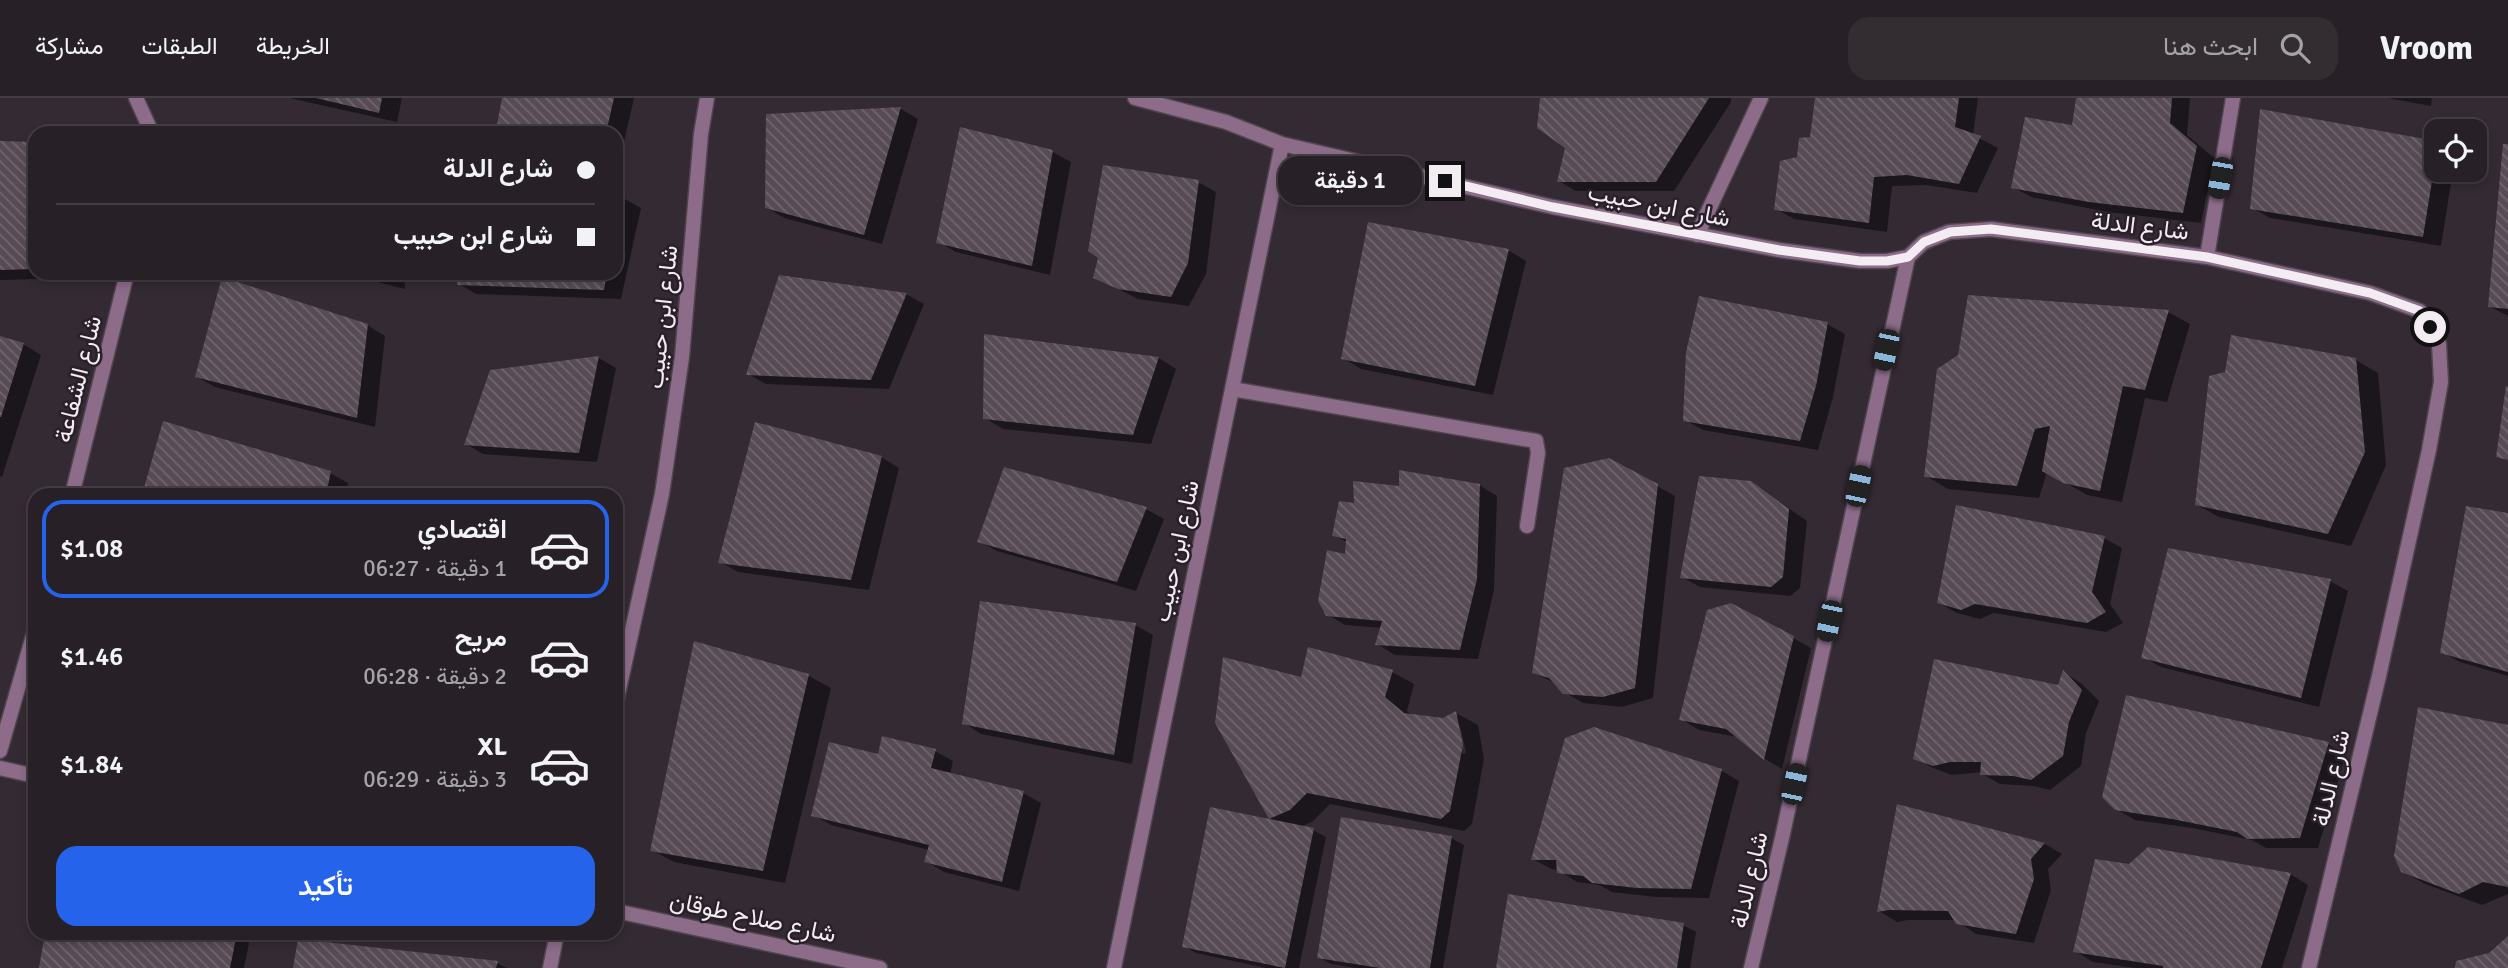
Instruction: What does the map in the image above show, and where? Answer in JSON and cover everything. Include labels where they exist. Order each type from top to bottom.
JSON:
[{"type":"street","points":[[136,98],[149,126]]},
{"type":"street","name":"شارع ابن حبيب","points":[[623,671],[662,494],[682,357],[701,134],[707,98]]},
{"type":"street","name":"شارع ابن حبيب","points":[[1135,98],[1226,122],[1282,144],[1553,207],[1779,250],[1860,261],[1887,261],[1908,257]]},
{"type":"street","points":[[1696,235],[1761,98]]},
{"type":"street","points":[[2207,257],[2233,98]]},
{"type":"street","name":"شارع ابن حبيب","points":[[1114,968],[1282,144]]},
{"type":"street","name":"شارع الدلة","points":[[1751,968],[1785,825],[1908,257],[1924,242],[1950,232],[1991,229],[2207,257],[2370,293],[2420,311],[2439,344],[2441,382],[2429,450],[2379,676],[2309,968]]},
{"type":"street","name":"شارع الشفاعة","points":[[74,488],[125,280]]},
{"type":"street","points":[[1232,389],[1536,441],[1538,453],[1527,526]]},
{"type":"street","points":[[0,751],[28,653]]},
{"type":"street","points":[[0,768],[28,774]]},
{"type":"street","name":"شارع صلاح طوقان","points":[[623,913],[880,968]]},
{"type":"street","points":[[550,968],[556,940]]},
{"type":"building","points":[[316,98],[382,98],[379,113]]},
{"type":"building","points":[[502,98],[614,98],[608,126],[497,125]]},
{"type":"building","points":[[1540,98],[1709,98],[1656,182],[1557,182],[1565,148],[1537,128]]},
{"type":"building","points":[[1815,98],[1959,98],[1955,127],[1981,136],[1959,184],[1907,175],[1874,177],[1869,223],[1774,210],[1780,161],[1797,157],[1799,138],[1810,137]]},
{"type":"building","points":[[2076,98],[2172,98],[2170,123],[2197,146],[2183,213],[2089,202],[2011,188],[2025,117],[2072,125]]},
{"type":"building","points":[[901,107],[864,235],[765,208],[766,114]]},
{"type":"building","points":[[2260,109],[2424,139],[2424,182],[2432,182],[2423,237],[2250,209]]},
{"type":"building","points":[[960,127],[1053,150],[1032,266],[936,243]]},
{"type":"building","points":[[0,141],[28,142],[28,269],[0,270]]},
{"type":"building","points":[[2503,144],[2508,144],[2508,309],[2488,307]]},
{"type":"building","points":[[1103,165],[1199,180],[1188,263],[1171,297],[1118,289],[1093,278],[1098,258],[1088,251]]},
{"type":"building","points":[[1368,222],[1509,249],[1475,386],[1341,359]]},
{"type":"building","points":[[779,275],[907,293],[871,380],[746,375]]},
{"type":"building","points":[[221,280],[231,280],[368,324],[357,418],[195,377]]},
{"type":"building","points":[[458,280],[606,280],[604,290],[457,285]]},
{"type":"building","points":[[1968,295],[2169,310],[2145,390],[2123,386],[2100,491],[2063,483],[2042,471],[2050,426],[2035,429],[2017,486],[1924,477],[1937,369],[1958,355]]},
{"type":"building","points":[[1699,296],[1828,322],[1816,386],[1800,441],[1683,421],[1686,352]]},
{"type":"building","points":[[984,334],[1159,357],[1133,435],[983,419]]},
{"type":"building","points":[[2231,335],[2356,358],[2365,452],[2328,534],[2195,505],[2209,376],[2225,372]]},
{"type":"building","points":[[0,336],[24,343],[1,417],[0,417]]},
{"type":"building","points":[[599,356],[579,453],[464,445],[490,370]]},
{"type":"building","points":[[2506,386],[2508,387],[2508,460],[2496,457]]},
{"type":"building","points":[[163,421],[331,471],[327,488],[144,488]]},
{"type":"building","points":[[755,422],[882,456],[851,580],[718,563]]},
{"type":"building","points":[[1609,458],[1658,484],[1635,688],[1603,697],[1563,694],[1549,678],[1532,673],[1564,468]]},
{"type":"building","points":[[1004,467],[1147,507],[1117,582],[977,542]]},
{"type":"building","points":[[1399,470],[1480,484],[1477,579],[1460,650],[1375,645],[1382,621],[1326,616],[1318,601],[1327,550],[1345,554],[1346,539],[1332,536],[1339,501],[1354,503],[1353,481],[1399,486]]},
{"type":"building","points":[[1699,476],[1751,481],[1789,509],[1783,577],[1771,587],[1680,578]]},
{"type":"building","points":[[1956,505],[2105,536],[2092,592],[2106,612],[2087,623],[1975,604],[1961,610],[1937,603]]},
{"type":"building","points":[[2466,506],[2508,513],[2508,672],[2440,653]]},
{"type":"building","points":[[2168,548],[2331,579],[2301,698],[2141,658]]},
{"type":"building","points":[[980,601],[1136,623],[1114,755],[962,724]]},
{"type":"building","points":[[1731,603],[1794,636],[1764,760],[1726,729],[1679,720],[1707,610]]},
{"type":"building","points":[[694,641],[809,674],[763,871],[650,851]]},
{"type":"building","points":[[1308,647],[1393,670],[1385,697],[1404,713],[1443,718],[1456,711],[1463,745],[1450,811],[1441,819],[1307,793],[1290,810],[1269,819],[1215,723],[1223,657],[1301,677]]},
{"type":"building","points":[[1934,659],[2058,685],[2063,670],[2082,690],[2069,722],[2063,756],[2031,780],[2013,776],[1980,775],[1981,762],[1950,762],[1933,766],[1913,759]]},
{"type":"building","points":[[2126,695],[2329,742],[2300,838],[2247,839],[2237,832],[2115,810],[2102,797]]},
{"type":"building","points":[[2418,707],[2508,725],[2508,887],[2483,882],[2459,894],[2401,872],[2394,856]]},
{"type":"building","points":[[1594,727],[1722,769],[1691,889],[1637,888],[1592,883],[1583,876],[1557,873],[1556,860],[1531,860],[1565,738]]},
{"type":"building","points":[[882,736],[936,749],[931,768],[1024,791],[1002,882],[924,862],[929,845],[811,816],[829,742],[878,754]]},
{"type":"building","points":[[1897,804],[2045,843],[2031,859],[2034,879],[2016,934],[1956,924],[1948,911],[1877,912]]},
{"type":"building","points":[[1210,807],[1314,828],[1285,968],[1182,947]]},
{"type":"building","points":[[1341,817],[1452,836],[1430,968],[1380,968],[1317,958]]},
{"type":"building","points":[[2148,847],[2291,873],[2261,968],[2163,968],[2073,952],[2095,859],[2129,864]]},
{"type":"building","points":[[1508,894],[1684,923],[1677,968],[1496,968]]},
{"type":"building","points":[[2508,936],[2508,968],[2455,968],[2456,961],[2489,953]]},
{"type":"building","points":[[44,940],[236,940],[230,968],[39,968]]},
{"type":"building","points":[[298,940],[498,961],[496,968],[293,968]]},
{"type":"route","points":[[1445,181],[1553,207],[1672,231],[1860,261],[1887,261],[1908,257],[1924,242],[1950,232],[1991,229],[2207,257],[2370,293],[2420,311],[2430,327]]}]
